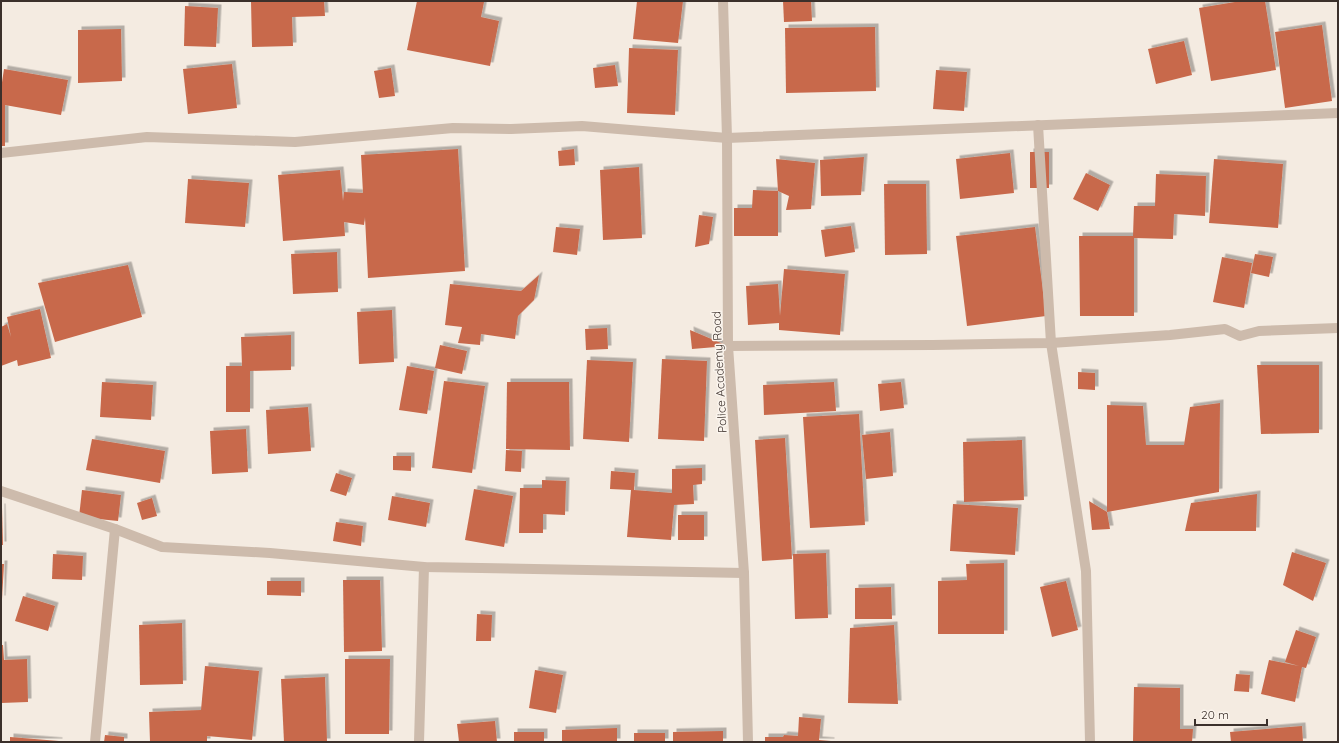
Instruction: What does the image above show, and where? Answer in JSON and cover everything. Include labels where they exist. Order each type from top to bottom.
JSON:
[{"type":"street","name":"Police Academy Road","points":[[722,1],[727,138],[728,346],[744,573],[748,742]]},
{"type":"street","points":[[1,153],[147,137],[295,142],[453,128],[511,129],[582,126],[727,138],[1338,113]]},
{"type":"street","points":[[1038,125],[1051,343],[1086,571],[1090,742]]},
{"type":"street","points":[[728,346],[933,346],[1051,343],[1170,334],[1225,328],[1240,336],[1259,331],[1338,328]]},
{"type":"street","points":[[1,491],[115,528],[162,547],[270,553],[424,567],[744,573]]},
{"type":"street","points":[[95,742],[115,528]]},
{"type":"street","points":[[419,742],[424,567]]},
{"type":"building","points":[[251,1],[324,1],[325,16],[292,17],[293,46],[252,47]]},
{"type":"building","points":[[417,1],[484,2],[481,17],[499,21],[490,66],[407,50]]},
{"type":"building","points":[[637,1],[683,1],[678,43],[633,39]]},
{"type":"building","points":[[783,1],[811,1],[812,21],[784,22]]},
{"type":"building","points":[[1241,1],[1265,1],[1276,70],[1211,81],[1199,8]]},
{"type":"building","points":[[185,6],[218,8],[216,47],[184,46]]},
{"type":"building","points":[[1322,25],[1332,101],[1285,108],[1275,32]]},
{"type":"building","points":[[875,27],[876,91],[786,93],[785,28]]},
{"type":"building","points":[[121,29],[122,81],[78,83],[78,30]]},
{"type":"building","points":[[1184,41],[1192,75],[1156,84],[1148,49]]},
{"type":"building","points":[[629,48],[678,50],[675,115],[627,113]]},
{"type":"building","points":[[232,64],[237,108],[188,114],[183,69]]},
{"type":"building","points":[[615,65],[618,86],[595,88],[593,68]]},
{"type":"building","points":[[391,68],[395,96],[379,98],[374,71]]},
{"type":"building","points":[[4,69],[68,80],[61,115],[5,105],[5,146],[1,146],[1,89]]},
{"type":"building","points":[[936,70],[967,72],[964,111],[933,109]]},
{"type":"building","points":[[458,149],[465,271],[368,278],[365,217],[364,225],[344,222],[345,236],[283,241],[278,175],[340,170],[343,201],[344,192],[363,193],[361,155]]},
{"type":"building","points":[[574,149],[575,165],[559,166],[558,151]]},
{"type":"building","points":[[1030,152],[1049,152],[1049,188],[1030,188]]},
{"type":"building","points":[[1010,153],[1014,193],[960,199],[956,159]]},
{"type":"building","points":[[864,157],[861,195],[821,196],[820,160]]},
{"type":"building","points":[[776,159],[815,163],[811,209],[786,210],[789,196],[778,191]]},
{"type":"building","points":[[1214,159],[1283,164],[1278,228],[1209,223]]},
{"type":"building","points":[[639,167],[642,238],[603,240],[600,170]]},
{"type":"building","points":[[1086,173],[1110,185],[1098,211],[1073,199]]},
{"type":"building","points":[[1156,174],[1206,176],[1205,216],[1174,214],[1173,239],[1134,238],[1134,316],[1080,316],[1079,236],[1133,236],[1134,206],[1155,206]]},
{"type":"building","points":[[188,179],[249,183],[245,227],[185,223]]},
{"type":"building","points":[[884,184],[926,184],[927,254],[885,255]]},
{"type":"building","points":[[753,190],[778,191],[778,236],[734,236],[734,208],[752,208]]},
{"type":"building","points":[[699,215],[713,217],[709,244],[695,247]]},
{"type":"building","points":[[851,226],[855,252],[825,257],[821,230]]},
{"type":"building","points":[[556,227],[580,229],[577,255],[553,252]]},
{"type":"building","points":[[1035,227],[1046,316],[967,326],[956,236]]},
{"type":"building","points":[[337,252],[338,292],[293,294],[291,254]]},
{"type":"building","points":[[1255,254],[1273,257],[1269,277],[1251,273]]},
{"type":"building","points":[[1222,257],[1252,263],[1244,308],[1213,302]]},
{"type":"building","points":[[128,265],[142,317],[55,342],[38,283]]},
{"type":"building","points":[[784,269],[845,274],[840,335],[779,330],[779,323],[748,325],[746,286],[778,284],[780,316]]},
{"type":"building","points":[[539,275],[534,300],[518,316],[515,339],[481,334],[480,345],[458,343],[462,327],[445,325],[450,284],[521,291]]},
{"type":"building","points":[[40,309],[51,358],[18,366],[17,360],[1,366],[1,327],[7,324],[11,337],[7,317]]},
{"type":"building","points":[[392,310],[394,362],[359,364],[357,312]]},
{"type":"building","points":[[607,328],[608,349],[586,350],[585,329]]},
{"type":"building","points":[[690,330],[728,346],[692,349]]},
{"type":"building","points":[[291,335],[291,370],[250,371],[250,412],[226,412],[226,366],[242,366],[241,337]]},
{"type":"building","points":[[440,345],[467,351],[462,374],[435,368]]},
{"type":"building","points":[[662,359],[707,361],[704,441],[658,439]]},
{"type":"building","points":[[587,360],[633,362],[629,442],[583,439]]},
{"type":"building","points":[[1257,365],[1319,365],[1319,433],[1261,434]]},
{"type":"building","points":[[407,366],[434,371],[427,414],[399,410]]},
{"type":"building","points":[[1078,372],[1095,373],[1095,390],[1078,389]]},
{"type":"building","points":[[444,381],[485,386],[472,473],[432,468]]},
{"type":"building","points":[[102,382],[153,385],[151,420],[100,417]]},
{"type":"building","points":[[507,382],[569,382],[570,450],[506,449]]},
{"type":"building","points":[[834,382],[836,411],[764,415],[763,385]]},
{"type":"building","points":[[901,382],[904,408],[880,411],[878,384]]},
{"type":"building","points":[[1220,403],[1219,492],[1107,512],[1107,405],[1143,406],[1146,445],[1184,445],[1190,407]]},
{"type":"building","points":[[308,407],[311,451],[268,454],[266,410]]},
{"type":"building","points":[[859,414],[865,525],[810,528],[803,417]]},
{"type":"building","points":[[246,429],[248,472],[212,474],[210,431]]},
{"type":"building","points":[[890,432],[893,476],[866,479],[862,435]]},
{"type":"building","points":[[785,438],[792,559],[762,561],[755,440]]},
{"type":"building","points":[[92,439],[165,451],[160,483],[86,470]]},
{"type":"building","points":[[1022,440],[1024,500],[964,502],[963,442]]},
{"type":"building","points":[[506,450],[522,451],[521,472],[505,471]]},
{"type":"building","points":[[393,456],[411,456],[411,471],[393,470]]},
{"type":"building","points":[[702,468],[702,484],[693,485],[694,504],[674,505],[671,540],[627,537],[631,490],[610,489],[611,471],[635,473],[634,490],[672,493],[672,469]]},
{"type":"building","points":[[336,473],[352,478],[346,496],[330,491]]},
{"type":"building","points":[[542,480],[566,481],[565,515],[543,514],[543,533],[519,533],[520,488],[542,488]]},
{"type":"building","points":[[474,489],[513,496],[504,547],[465,540]]},
{"type":"building","points":[[82,490],[121,495],[118,521],[79,517]]},
{"type":"building","points":[[1257,494],[1256,531],[1185,531],[1191,503]]},
{"type":"building","points":[[392,496],[430,503],[426,527],[388,520]]},
{"type":"building","points":[[152,498],[157,516],[142,520],[137,503]]},
{"type":"building","points":[[1089,501],[1107,512],[1110,529],[1092,530]]},
{"type":"building","points":[[953,504],[1018,508],[1015,555],[950,551]]},
{"type":"building","points":[[2,507],[3,545],[1,545]]},
{"type":"building","points":[[678,515],[704,515],[704,540],[678,540]]},
{"type":"building","points":[[336,522],[363,526],[361,546],[333,541]]},
{"type":"building","points":[[1292,552],[1326,563],[1313,601],[1283,585]]},
{"type":"building","points":[[826,553],[828,618],[795,619],[793,554]]},
{"type":"building","points":[[53,554],[83,556],[82,580],[52,579]]},
{"type":"building","points":[[1004,563],[1004,634],[938,634],[938,581],[967,580],[966,564]]},
{"type":"building","points":[[1,564],[4,564],[2,599],[1,599]]},
{"type":"building","points":[[343,580],[380,580],[382,651],[344,652]]},
{"type":"building","points":[[267,581],[301,581],[301,596],[267,595]]},
{"type":"building","points":[[1066,581],[1078,630],[1052,637],[1040,587]]},
{"type":"building","points":[[891,587],[892,619],[855,619],[855,588]]},
{"type":"building","points":[[23,596],[55,606],[48,631],[15,621]]},
{"type":"building","points":[[477,614],[492,615],[491,641],[476,641]]},
{"type":"building","points":[[182,623],[183,684],[140,685],[139,625]]},
{"type":"building","points":[[894,625],[898,704],[848,703],[850,628]]},
{"type":"building","points":[[1296,630],[1316,637],[1306,668],[1302,667],[1295,702],[1261,694],[1269,660],[1299,666],[1285,662]]},
{"type":"building","points":[[1,645],[3,645],[4,660],[27,659],[28,702],[1,703]]},
{"type":"building","points":[[345,659],[390,659],[389,734],[345,734]]},
{"type":"building","points":[[205,666],[259,671],[252,740],[207,736],[207,742],[150,742],[149,712],[201,710]]},
{"type":"building","points":[[535,670],[563,675],[556,713],[529,708]]},
{"type":"building","points":[[1236,674],[1250,675],[1249,692],[1234,691]]},
{"type":"building","points":[[325,677],[327,742],[284,742],[281,679]]},
{"type":"building","points":[[1134,687],[1180,688],[1180,729],[1193,729],[1192,742],[1133,742]]},
{"type":"building","points":[[799,717],[821,719],[819,740],[831,742],[765,742],[765,737],[783,737],[784,735],[798,736]]},
{"type":"building","points":[[495,721],[497,742],[459,742],[457,724]]},
{"type":"building","points":[[1302,726],[1303,742],[1231,742],[1230,732]]},
{"type":"building","points":[[617,728],[617,742],[562,742],[562,730]]},
{"type":"building","points":[[723,731],[723,742],[673,742],[673,732]]},
{"type":"building","points":[[514,732],[544,732],[544,742],[514,742]]},
{"type":"building","points":[[634,733],[665,733],[665,742],[634,742]]},
{"type":"building","points":[[105,735],[124,737],[124,742],[104,742]]},
{"type":"building","points":[[10,737],[59,741],[59,742],[10,742]]}]
